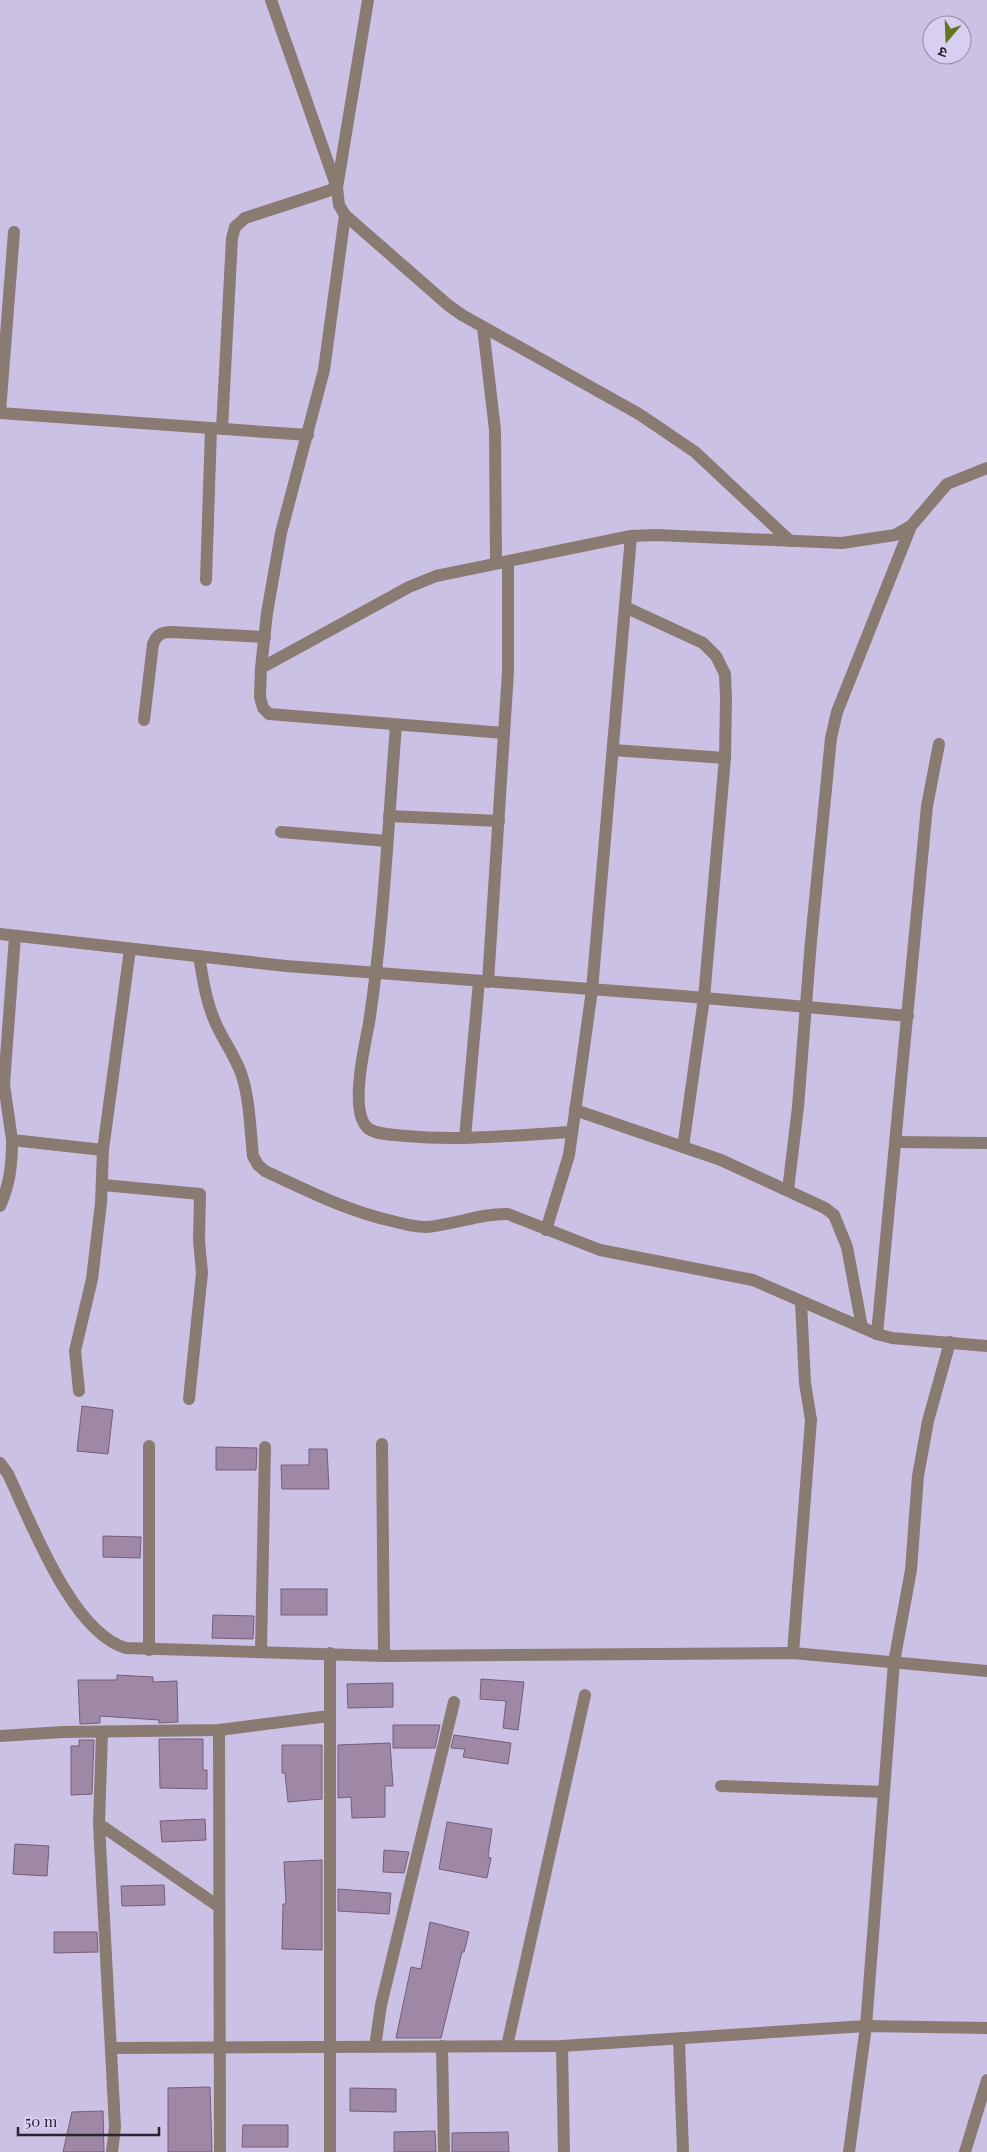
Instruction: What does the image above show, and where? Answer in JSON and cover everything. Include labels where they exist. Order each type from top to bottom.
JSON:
[{"type":"street","points":[[271,0],[338,188]]},
{"type":"street","points":[[368,0],[338,188],[339,205],[345,215],[448,305],[483,327],[639,414],[677,438],[790,541]]},
{"type":"street","points":[[206,580],[232,238],[235,227],[245,218],[338,188]]},
{"type":"street","points":[[345,215],[324,370],[281,533],[261,668],[260,697],[263,708],[269,714],[396,726],[504,733]]},
{"type":"street","points":[[14,232],[0,413],[308,435]]},
{"type":"street","points":[[465,1138],[484,981],[498,821],[508,672],[495,430],[483,327]]},
{"type":"street","points":[[788,1190],[808,1008],[811,941],[833,729],[837,712],[911,526],[947,484],[987,468]]},
{"type":"street","points":[[261,668],[409,587],[436,576],[631,536],[656,535],[842,543],[895,535],[911,526]]},
{"type":"street","points":[[546,1230],[569,1155],[592,990],[631,536]]},
{"type":"street","points":[[625,607],[703,643],[716,656],[725,674],[724,758],[704,998],[683,1147]]},
{"type":"street","points":[[144,720],[153,644],[157,636],[164,632],[172,632],[265,637]]},
{"type":"street","points":[[396,726],[376,973],[360,1080],[358,1106],[362,1120],[367,1128],[375,1132],[448,1139],[572,1132]]},
{"type":"street","points":[[877,1334],[927,806],[939,744]]},
{"type":"street","points":[[613,750],[724,758]]},
{"type":"street","points":[[389,816],[498,821]]},
{"type":"street","points":[[281,832],[387,841]]},
{"type":"street","points":[[0,934],[286,966],[704,998],[908,1016]]},
{"type":"street","points":[[0,1206],[8,1190],[12,1167],[12,1140],[4,1084],[14,936]]},
{"type":"street","points":[[79,1391],[75,1351],[92,1279],[103,1185],[103,1150],[130,949]]},
{"type":"street","points":[[199,956],[204,993],[208,1006],[237,1063],[248,1096],[253,1156],[258,1165],[265,1171],[335,1204],[375,1217],[414,1226],[449,1224],[498,1214],[508,1214],[600,1250],[753,1280],[877,1334],[892,1338],[987,1346]]},
{"type":"street","points":[[575,1110],[721,1160],[825,1208],[834,1215],[847,1247],[862,1328]]},
{"type":"street","points":[[12,1140],[103,1150]]},
{"type":"street","points":[[896,1142],[987,1143]]},
{"type":"street","points":[[103,1185],[200,1194],[199,1240],[202,1273],[188,1399]]},
{"type":"street","points":[[793,1653],[811,1420],[805,1383],[801,1302]]},
{"type":"street","points":[[849,2152],[866,2026],[894,1662],[911,1570],[918,1476],[928,1420],[950,1342]]},
{"type":"street","points":[[382,1444],[384,1656]]},
{"type":"street","points":[[149,1446],[149,1650]]},
{"type":"street","points":[[261,1651],[265,1447]]},
{"type":"street","points":[[0,1463],[8,1474],[61,1585],[72,1603],[105,1638],[115,1645],[126,1648],[384,1656],[793,1653],[987,1671]]},
{"type":"street","points":[[330,1653],[331,2014],[328,2047],[330,2152]]},
{"type":"street","points":[[507,2046],[584,1695]]},
{"type":"street","points":[[375,2046],[382,2005],[454,1702]]},
{"type":"street","points":[[0,1736],[63,1732],[219,1730],[329,1716]]},
{"type":"street","points":[[219,1730],[220,2152]]},
{"type":"street","points":[[102,1732],[99,1824],[112,2048],[115,2127],[112,2152]]},
{"type":"street","points":[[721,1786],[884,1792]]},
{"type":"street","points":[[99,1824],[218,1906]]},
{"type":"street","points":[[112,2048],[562,2046],[679,2040],[866,2026],[987,2028]]},
{"type":"street","points":[[679,2040],[683,2152]]},
{"type":"street","points":[[442,2046],[444,2152]]},
{"type":"street","points":[[562,2046],[564,2152]]},
{"type":"street","points":[[965,2152],[987,2080]]},
{"type":"building","points":[[82,1406],[113,1410],[108,1454],[77,1451]]},
{"type":"building","points":[[216,1447],[257,1448],[256,1470],[216,1470]]},
{"type":"building","points":[[309,1449],[327,1449],[329,1489],[282,1489],[281,1465],[309,1465]]},
{"type":"building","points":[[103,1536],[141,1537],[140,1558],[103,1557]]},
{"type":"building","points":[[281,1589],[327,1589],[327,1615],[281,1615]]},
{"type":"building","points":[[213,1615],[254,1616],[253,1639],[212,1638]]},
{"type":"building","points":[[117,1675],[153,1677],[153,1682],[177,1681],[178,1722],[159,1723],[159,1720],[100,1716],[100,1723],[80,1724],[78,1680],[117,1680]]},
{"type":"building","points":[[481,1679],[524,1682],[518,1730],[503,1728],[506,1701],[480,1699]]},
{"type":"building","points":[[393,1683],[393,1707],[348,1708],[347,1684]]},
{"type":"building","points":[[393,1725],[440,1725],[435,1748],[393,1748]]},
{"type":"building","points":[[454,1735],[511,1743],[508,1764],[463,1757],[465,1749],[451,1748]]},
{"type":"building","points":[[159,1739],[203,1739],[203,1770],[207,1770],[207,1789],[160,1788]]},
{"type":"building","points":[[79,1740],[94,1740],[92,1794],[71,1795],[71,1746],[79,1746]]},
{"type":"building","points":[[390,1743],[393,1786],[385,1786],[385,1817],[352,1818],[351,1797],[338,1798],[338,1745]]},
{"type":"building","points":[[282,1745],[322,1745],[322,1799],[288,1802],[285,1773],[282,1773]]},
{"type":"building","points":[[205,1819],[206,1840],[162,1842],[160,1821]]},
{"type":"building","points":[[447,1822],[492,1829],[488,1857],[491,1858],[487,1878],[439,1869]]},
{"type":"building","points":[[15,1844],[49,1846],[47,1876],[13,1874]]},
{"type":"building","points":[[384,1850],[409,1852],[404,1873],[383,1872]]},
{"type":"building","points":[[322,1860],[322,1950],[282,1949],[283,1904],[286,1904],[284,1862]]},
{"type":"building","points":[[164,1885],[165,1905],[122,1906],[121,1886]]},
{"type":"building","points":[[338,1889],[391,1893],[389,1914],[338,1911]]},
{"type":"building","points":[[430,1922],[469,1932],[464,1952],[462,1952],[441,2038],[396,2038],[411,1967],[421,1969]]},
{"type":"building","points":[[54,1932],[97,1932],[98,1952],[54,1953]]},
{"type":"building","points":[[210,2087],[212,2152],[168,2152],[168,2088]]},
{"type":"building","points":[[350,2088],[396,2089],[396,2112],[350,2111]]},
{"type":"building","points":[[103,2111],[104,2152],[63,2152],[72,2112]]},
{"type":"building","points":[[243,2125],[288,2125],[288,2147],[242,2147]]},
{"type":"building","points":[[435,2131],[436,2152],[394,2152],[394,2132]]},
{"type":"building","points":[[508,2132],[509,2152],[452,2152],[452,2133]]}]
